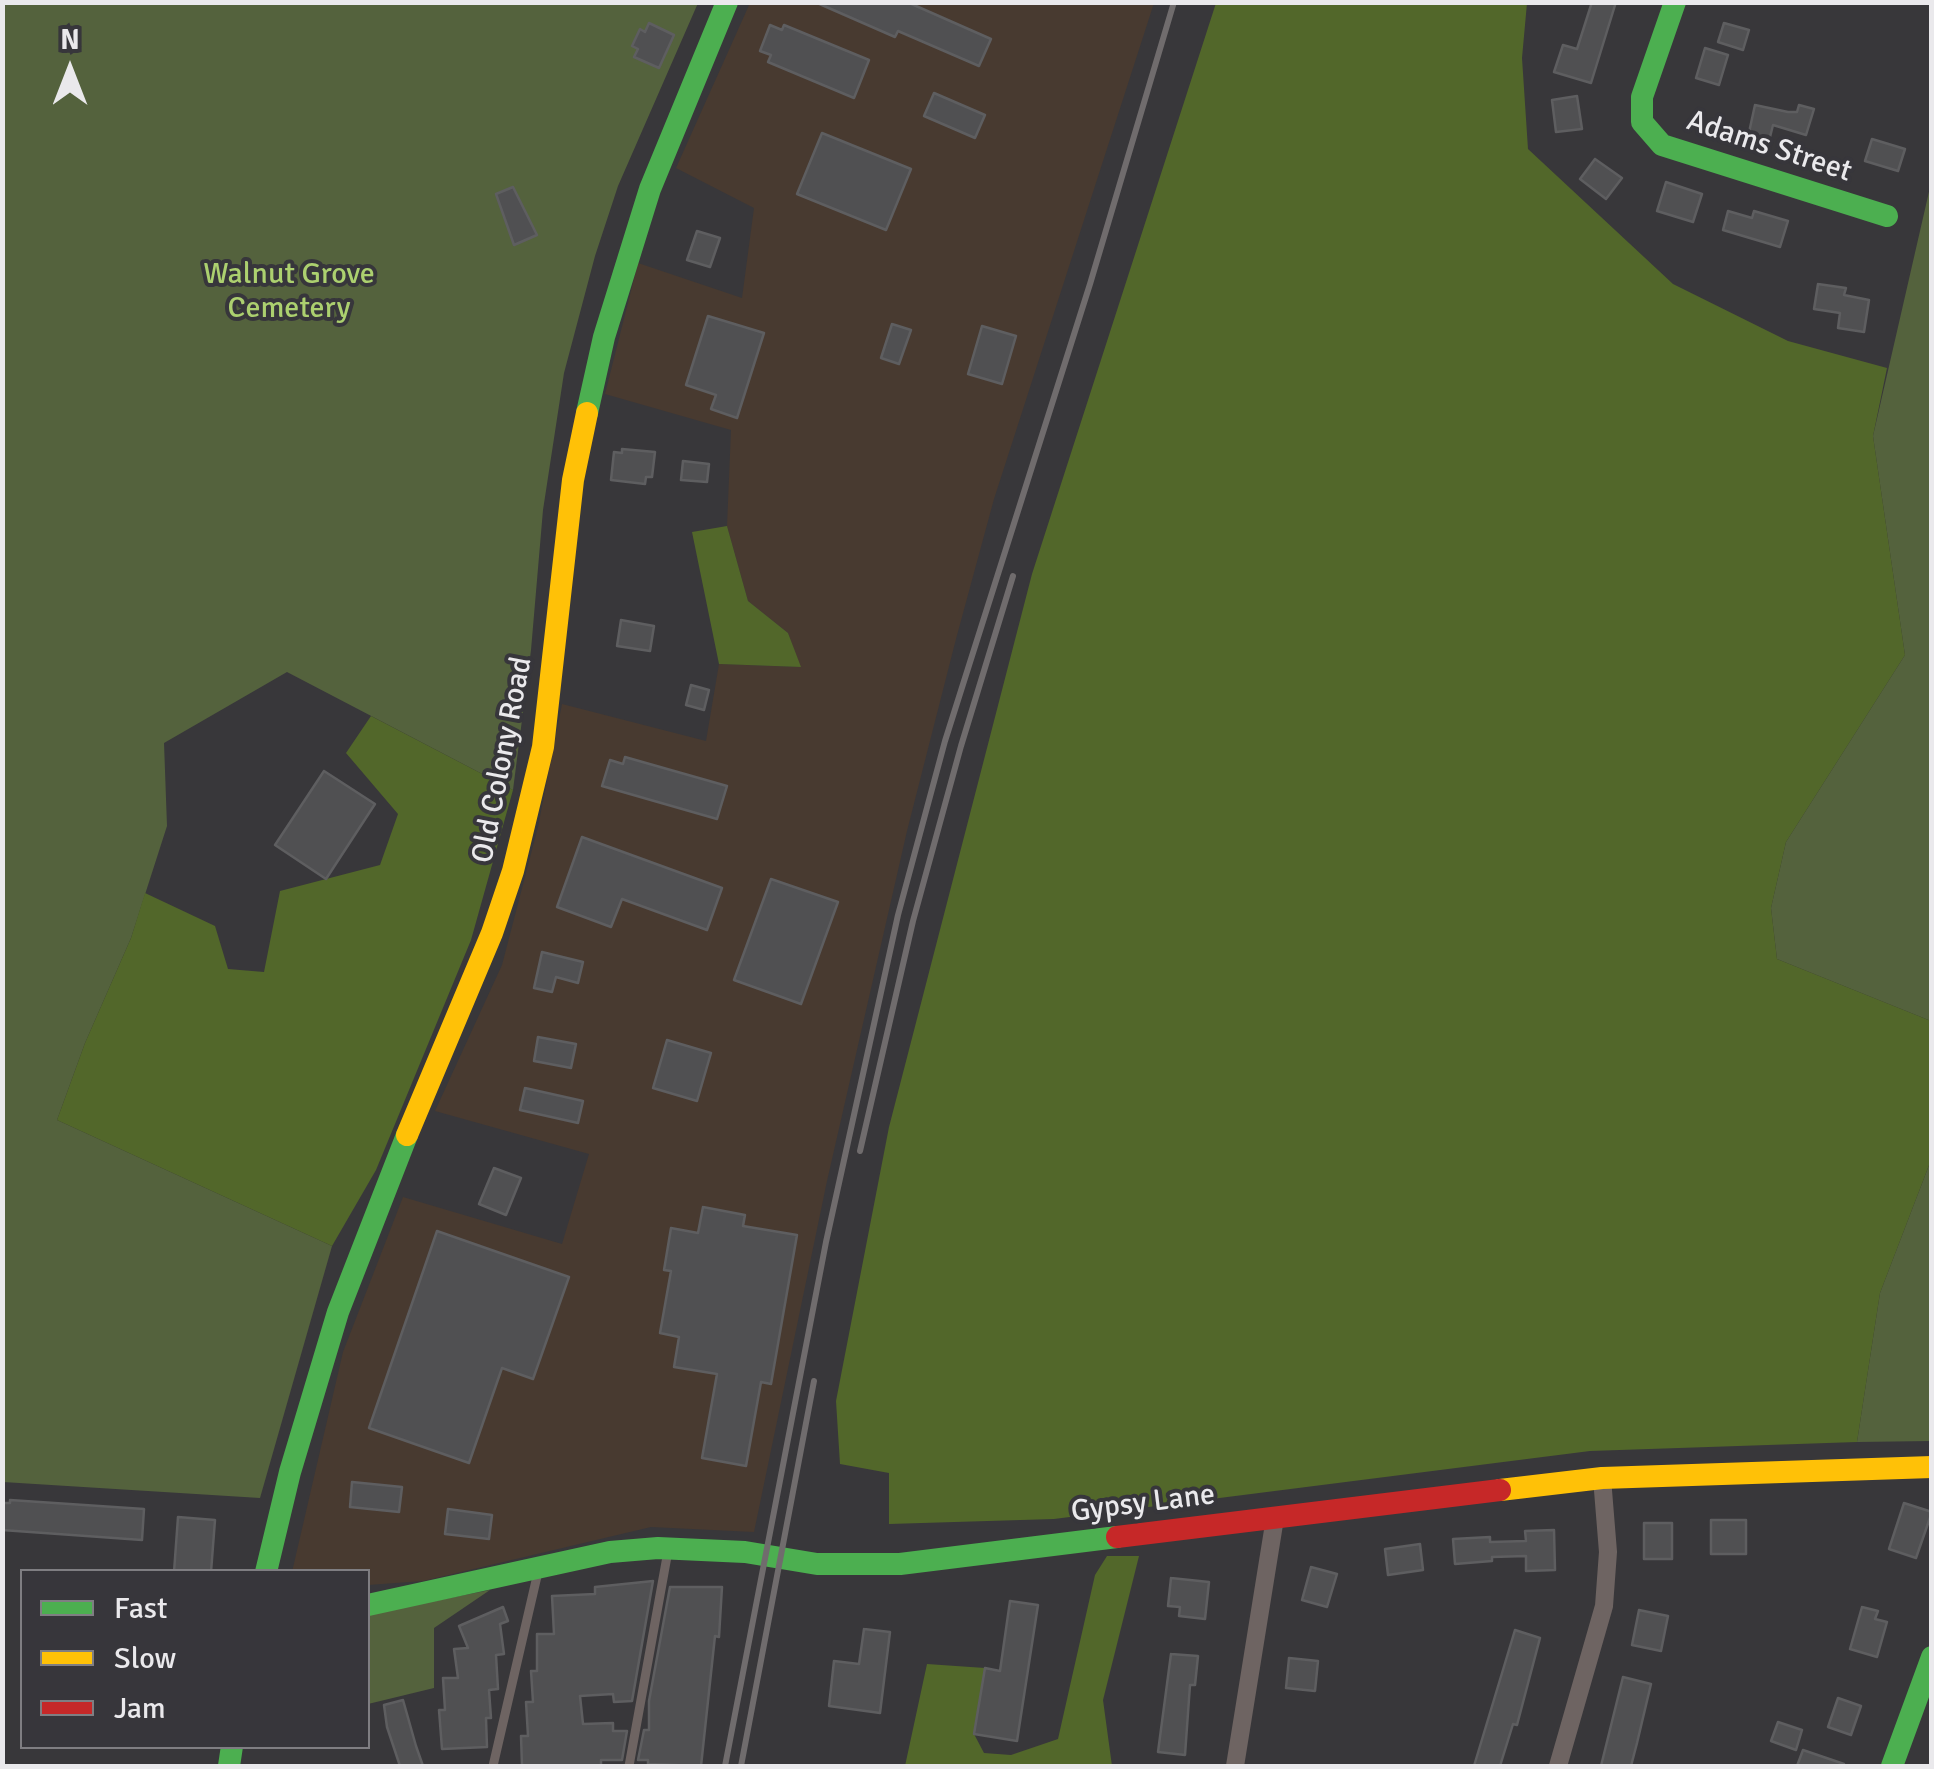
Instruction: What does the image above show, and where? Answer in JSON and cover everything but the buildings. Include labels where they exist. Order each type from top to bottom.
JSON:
[{"type":"street","name":"Old Colony Road","points":[[267,1569],[290,1472],[338,1312],[514,871],[542,747],[573,480],[604,337],[650,190],[727,2]]},
{"type":"street","name":"Adams Street","points":[[1675,2],[1642,97],[1642,122],[1662,145],[1887,216]]},
{"type":"street","name":"Gypsy Lane","points":[[370,1604],[610,1552],[669,1548],[744,1552],[817,1564],[900,1564],[1602,1478],[1932,1467]]},
{"type":"street","points":[[1558,1766],[1604,1606],[1608,1552],[1602,1478]]},
{"type":"street","points":[[1235,1766],[1275,1518]]},
{"type":"street","points":[[1892,1766],[1932,1657]]},
{"type":"lane","points":[[629,1766],[669,1548]]},
{"type":"lane","points":[[494,1766],[538,1569]]},
{"type":"shaded area","points":[[750,3],[1154,3],[994,499],[956,639],[907,831],[827,1181],[754,1532],[651,1527],[423,1581],[370,1585],[370,1569],[293,1569],[343,1352],[403,1197],[562,1244],[589,1154],[435,1111],[502,965],[538,827],[562,704],[706,741],[719,664],[800,667],[788,633],[748,601],[727,526],[731,430],[605,394],[638,263],[742,298],[754,208],[676,168]]},
{"type":"green space","name":"Walnut Grove Cemetery","points":[[2,3],[698,3],[618,186],[564,373],[543,510],[513,790],[287,672],[164,743],[167,826],[131,938],[85,1043],[57,1120],[332,1246],[260,1498],[3,1482]]},
{"type":"green space","points":[[1216,3],[1527,3],[1522,58],[1528,149],[1673,284],[1788,341],[1887,368],[1873,436],[1905,655],[1786,842],[1771,908],[1777,959],[1931,1021],[1931,1160],[1880,1293],[1857,1442],[1590,1451],[1054,1519],[889,1524],[889,1473],[840,1464],[836,1401],[889,1127],[1032,574]]},
{"type":"green space","points":[[1931,183],[1931,1021],[1777,959],[1771,908],[1786,842],[1905,655],[1873,436]]},
{"type":"green space","points":[[727,526],[748,601],[788,633],[801,667],[719,664],[692,532]]},
{"type":"green space","points":[[371,716],[513,790],[471,940],[376,1170],[332,1246],[57,1120],[85,1043],[131,938],[145,893],[215,926],[228,969],[264,972],[280,891],[380,865],[398,814],[346,753]]},
{"type":"green space","points":[[1931,1160],[1931,1441],[1857,1442],[1880,1293]]},
{"type":"green space","points":[[1107,1556],[1139,1556],[1103,1700],[1112,1766],[905,1766],[927,1664],[985,1668],[974,1734],[984,1753],[1011,1755],[1058,1739],[1095,1575]]},
{"type":"green space","points":[[490,1590],[434,1628],[434,1688],[370,1704],[370,1614]]},
{"type":"railway","points":[[725,1766],[826,1242],[898,915],[945,741],[1090,284],[1174,2]]},
{"type":"railway","points":[[860,1151],[913,921],[1013,576]]},
{"type":"railway","points":[[741,1766],[814,1381]]},
{"type":"traffic: fast","points":[[587,413],[604,337],[650,189],[727,2]]},
{"type":"traffic: fast","points":[[1675,2],[1642,97],[1642,122],[1662,145],[1887,216]]},
{"type":"traffic: fast","points":[[267,1569],[290,1472],[338,1312],[407,1135]]},
{"type":"traffic: fast","points":[[370,1605],[610,1552],[658,1548],[745,1552],[817,1564],[900,1564],[1117,1537]]},
{"type":"traffic: fast","points":[[1892,1766],[1932,1657]]},
{"type":"traffic: fast","points":[[229,1766],[232,1749]]},
{"type":"traffic: slow","points":[[407,1135],[492,933],[513,871],[543,747],[573,480],[587,413]]},
{"type":"traffic: slow","points":[[1500,1490],[1602,1478],[1932,1467]]},
{"type":"traffic: jam","points":[[1117,1537],[1500,1490]]}]
